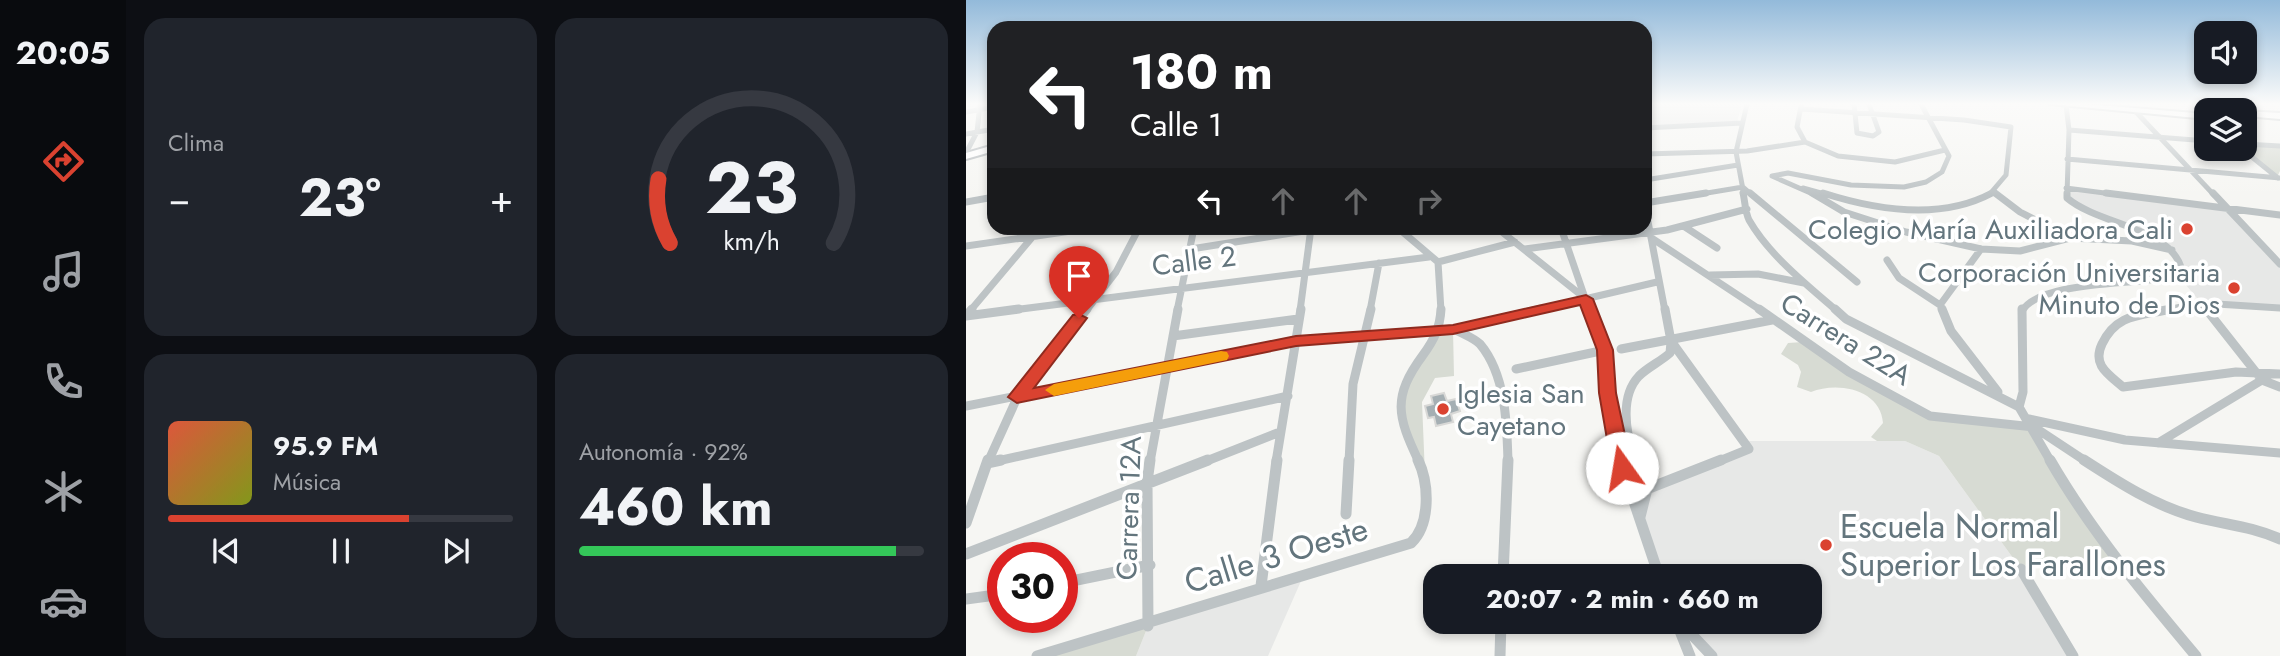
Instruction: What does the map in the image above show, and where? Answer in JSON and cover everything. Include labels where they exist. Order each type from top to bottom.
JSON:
[{"type":"main road","points":[[966,158],[987,154]]},
{"type":"street","points":[[966,158],[976,135]]},
{"type":"street","points":[[1740,135],[1736,152],[1753,226],[1804,283],[1833,310],[1857,326],[2000,395],[2019,407],[2031,423],[2046,457],[2098,535],[2196,656]]},
{"type":"street","points":[[1801,135],[1805,142]]},
{"type":"street","points":[[1938,135],[1949,156],[1944,171],[1909,185],[1870,188],[1788,173],[1772,176],[1851,203],[1892,209],[1956,205],[1994,192],[2005,178],[2010,135]]},
{"type":"street","points":[[2019,407],[2023,393],[2022,309],[2055,292],[2082,285],[2165,278],[2181,267],[2175,251],[2166,243],[2087,213],[2067,198],[2069,135]]},
{"type":"street","points":[[2138,135],[2194,140]]},
{"type":"street","points":[[2159,136],[2280,264]]},
{"type":"street","points":[[1652,154],[1736,152],[1805,142],[1838,156],[1876,162],[1910,160],[1945,149]]},
{"type":"street","points":[[2257,145],[2280,146]]},
{"type":"street","points":[[2067,159],[2279,177]]},
{"type":"street","points":[[2257,160],[2279,177]]},
{"type":"street","points":[[1652,179],[1738,165]]},
{"type":"street","points":[[1652,204],[1743,187]]},
{"type":"street","points":[[1743,187],[1857,282]]},
{"type":"street","points":[[1803,188],[1826,204],[1853,215],[1906,232],[1981,249],[2020,251],[2070,238],[2132,242],[2175,251]]},
{"type":"street","points":[[2066,188],[2280,215]]},
{"type":"street","points":[[1994,192],[2020,212],[2070,238]]},
{"type":"street","points":[[966,202],[987,198]]},
{"type":"street","points":[[1525,249],[1651,236],[1747,209]]},
{"type":"street","points":[[1685,227],[1717,248]]},
{"type":"street","points":[[966,246],[1035,235]]},
{"type":"street","points":[[966,316],[1035,235]]},
{"type":"street","points":[[966,523],[987,463],[1017,397],[1094,299],[1136,235]]},
{"type":"street","name":"Carrera 12A","points":[[1147,626],[1150,565],[1147,482],[1154,427],[1193,235]]},
{"type":"street","points":[[1191,249],[1275,235]]},
{"type":"street","points":[[1261,586],[1280,432],[1288,396],[1310,235]]},
{"type":"street","points":[[1405,235],[1429,257],[1438,261],[1515,242]]},
{"type":"street","points":[[1507,235],[1586,299]]},
{"type":"street","points":[[1564,235],[1605,350],[1614,431],[1655,564]]},
{"type":"street","points":[[1640,520],[1647,489],[1631,452],[1628,429],[1631,391],[1634,382],[1670,352],[1671,341],[1657,282],[1651,236]]},
{"type":"street","name":"Carrera 22A","points":[[1651,236],[1849,372],[1930,416],[2031,423],[2125,440],[2280,453]]},
{"type":"street","points":[[1940,305],[1981,249]]},
{"type":"street","name":"Calle 2","points":[[966,316],[1429,257]]},
{"type":"street","points":[[1887,260],[1899,278],[1940,305],[1951,331],[2000,395]]},
{"type":"street","points":[[1438,261],[1439,329]]},
{"type":"street","points":[[1346,514],[1349,414],[1378,263]]},
{"type":"street","points":[[1710,275],[1758,274],[1804,283]]},
{"type":"street","points":[[1453,330],[1657,282]]},
{"type":"street","points":[[2201,303],[2260,377]]},
{"type":"street","points":[[2280,308],[2201,303],[2119,320],[2110,327],[2097,354],[2100,367],[2123,387],[2236,372],[2260,377],[2280,387]]},
{"type":"street","points":[[1173,336],[1298,319]]},
{"type":"street","points":[[1621,349],[1772,320]]},
{"type":"street","name":"Calle 3 Oeste","points":[[1037,656],[1147,626],[1261,586],[1411,543],[1419,538],[1423,528],[1425,474],[1408,442],[1400,412],[1401,394],[1408,376],[1439,329]]},
{"type":"street","points":[[966,406],[1296,341],[1453,330],[1475,337],[1487,349],[1497,373],[1503,406],[1508,494],[1504,564]]},
{"type":"street","points":[[1647,489],[1749,450],[1671,341]]},
{"type":"street","points":[[1516,369],[1605,350]]},
{"type":"street","points":[[2158,443],[2260,377],[2280,374]]},
{"type":"street","points":[[987,463],[1288,396]]},
{"type":"street","points":[[2031,423],[2119,483],[2166,506],[2195,517],[2252,527],[2280,539]]},
{"type":"street","points":[[966,554],[1280,432]]},
{"type":"street","points":[[1078,580],[1150,565]]},
{"type":"street","points":[[2021,569],[2073,656]]},
{"type":"street","points":[[966,599],[987,596]]},
{"type":"street","points":[[1500,656],[1501,634]]},
{"type":"street","points":[[1682,634],[1690,656]]},
{"type":"street","points":[[1690,634],[1712,656]]},
{"type":"shaded area","points":[[2257,145],[2280,146],[2280,171],[2277,177],[2257,160]]},
{"type":"shaded area","name":"Colegio María Auxiliadora Cali","points":[[2066,188],[2227,208],[2280,264],[2280,308],[2201,303],[2176,273],[2181,260],[2174,249],[2067,198]]},
{"type":"shaded area","points":[[1439,329],[1453,330],[1454,376],[1435,378],[1422,402],[1425,475],[1407,442],[1401,394]]},
{"type":"shaded area","points":[[1803,342],[1930,416],[2034,427],[2113,557],[2021,569],[1939,456],[1905,441],[1877,441],[1871,437],[1883,423],[1875,402],[1866,395],[1845,388],[1833,387],[1811,392],[1797,387],[1801,372],[1798,365],[1781,354],[1788,343]]},
{"type":"shaded area","name":"Escuela Normal Superior Los Farallones","points":[[1744,441],[1905,441],[1939,456],[2021,569],[2073,656],[1712,656],[1691,634],[1822,634],[1822,564],[1655,564],[1640,520],[1647,489],[1749,450]]},
{"type":"shaded area","points":[[1305,572],[1268,656],[1136,656],[1148,626]]},
{"type":"shaded area","points":[[1148,626],[1136,656],[1037,656]]},
{"type":"building","name":"Iglesia San Cayetano","points":[[1444,393],[1447,401],[1456,399],[1460,411],[1451,414],[1453,422],[1436,426],[1434,417],[1428,418],[1425,406],[1433,404],[1431,396]]},
{"type":"slow traffic","points":[[1054,390],[1221,356]]},
{"type":"place","name":"Colegio María Auxiliadora Cali","points":[[2187,229]]},
{"type":"place","name":"Corporación Universitaria Minuto de Dios","points":[[2234,288]]},
{"type":"place","name":"Iglesia San Cayetano","points":[[1443,409]]},
{"type":"place","name":"Escuela Normal Superior Los Farallones","points":[[1826,545]]},
{"type":"route","points":[[1079,318],[1017,397],[1296,341],[1453,330],[1586,299],[1605,350],[1608,393],[1622,468]]}]
